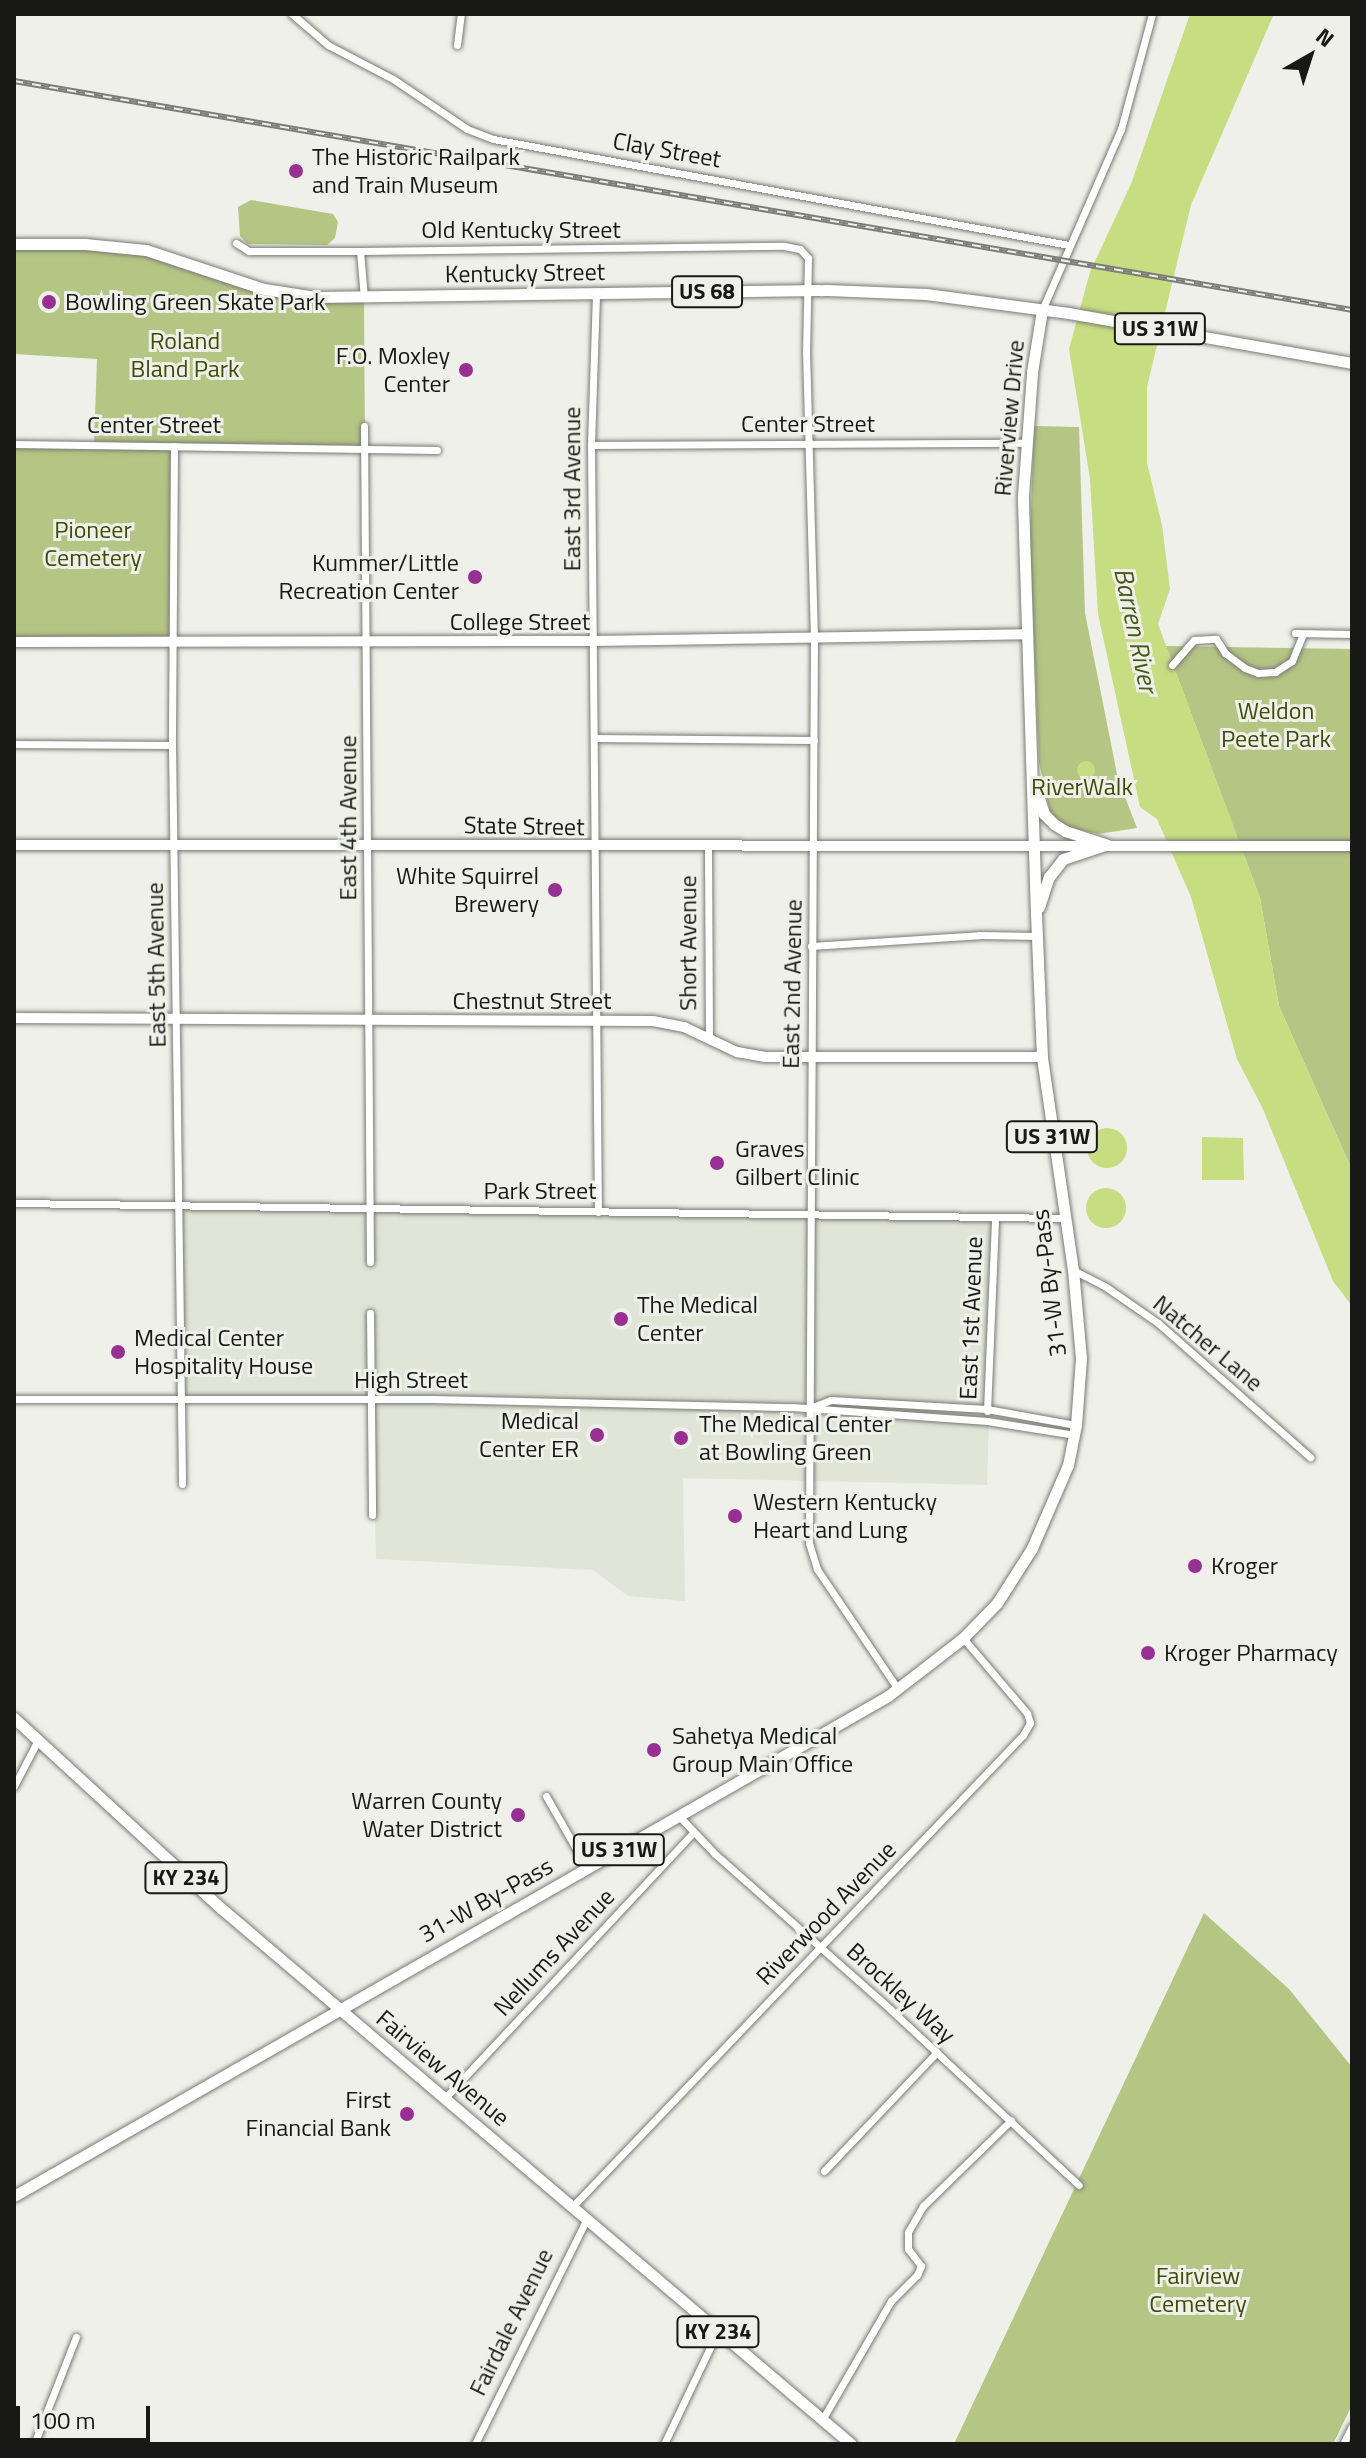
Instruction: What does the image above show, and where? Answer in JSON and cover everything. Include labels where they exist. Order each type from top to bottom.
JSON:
[{"type":"main road","name":"Kentucky Street","points":[[14,244],[85,244],[146,250],[272,291],[315,297],[807,290],[912,293],[1042,310]]},
{"type":"main road","name":"US 31W","points":[[1042,310],[1352,362]]},
{"type":"main road","name":"Riverview Drive","points":[[1034,847],[1026,634],[1025,443],[1042,310]]},
{"type":"main road","points":[[1032,770],[1044,814],[1054,824],[1065,831],[1113,845]]},
{"type":"main road","points":[[1036,915],[1055,866],[1072,854],[1113,845]]},
{"type":"main road","name":"31-W By-Pass","points":[[14,2196],[898,1689],[963,1638],[997,1603],[1032,1548],[1058,1494],[1076,1430],[1081,1358],[1073,1270],[1042,1057],[1034,847]]},
{"type":"main road","name":"Fairview Avenue","points":[[14,1718],[203,1893],[851,2444]]},
{"type":"street","name":"Clay Street","points":[[292,14],[328,45],[393,79],[467,129],[493,139],[1069,245]]},
{"type":"street","points":[[457,45],[461,14]]},
{"type":"street","name":"Riverview Drive","points":[[1042,310],[1121,129],[1152,14]]},
{"type":"street","name":"Old Kentucky Street","points":[[236,243],[249,251],[776,245],[795,247],[807,255]]},
{"type":"street","points":[[360,251],[364,298]]},
{"type":"street","name":"East 2nd Avenue","points":[[807,255],[814,638],[809,1543],[813,1561],[898,1689]]},
{"type":"street","name":"East 3rd Avenue","points":[[596,294],[591,445],[598,1212]]},
{"type":"street","name":"East 4th Avenue","points":[[364,426],[368,642],[370,1262]]},
{"type":"street","name":"Center Street","points":[[591,445],[1025,443]]},
{"type":"street","name":"Center Street","points":[[14,444],[437,450]]},
{"type":"street","name":"East 5th Avenue","points":[[174,446],[172,745],[182,1484]]},
{"type":"street","points":[[1172,665],[1194,640],[1216,639],[1225,653],[1245,668],[1258,673],[1275,672],[1292,661],[1299,633],[1352,634]]},
{"type":"street","name":"College Street","points":[[14,642],[593,641],[1026,634]]},
{"type":"street","points":[[594,738],[814,740]]},
{"type":"street","points":[[14,744],[172,745]]},
{"type":"street","name":"State Street","points":[[14,845],[1352,846]]},
{"type":"street","name":"Short Avenue","points":[[708,847],[709,1038]]},
{"type":"street","points":[[811,946],[979,935],[1037,936]]},
{"type":"street","name":"Chestnut Street","points":[[14,1018],[669,1023],[752,1056],[811,1059],[1042,1057]]},
{"type":"street","name":"Park Street","points":[[14,1203],[1065,1218]]},
{"type":"street","name":"East 1st Avenue","points":[[987,1421],[995,1217]]},
{"type":"street","name":"Natcher Lane","points":[[1073,1270],[1106,1287],[1158,1323],[1310,1457]]},
{"type":"street","points":[[370,1313],[372,1515]]},
{"type":"street","name":"High Street","points":[[14,1399],[372,1399],[809,1408]]},
{"type":"street","points":[[809,1408],[831,1400],[987,1409],[1076,1430]]},
{"type":"street","points":[[809,1408],[1076,1430]]},
{"type":"street","name":"Riverwood Avenue","points":[[572,2207],[1028,1729],[1027,1713],[963,1638]]},
{"type":"street","points":[[14,1786],[37,1742]]},
{"type":"street","points":[[546,1796],[587,1868]]},
{"type":"street","name":"Brockley Way","points":[[679,1816],[693,1833],[937,2052],[1079,2185]]},
{"type":"street","name":"Nellums Avenue","points":[[444,2099],[693,1833]]},
{"type":"street","points":[[824,2171],[937,2052]]},
{"type":"street","points":[[822,2420],[891,2301],[917,2275],[921,2266],[908,2249],[908,2232],[923,2206],[1011,2120]]},
{"type":"street","name":"Fairdale Avenue","points":[[475,2444],[586,2220]]},
{"type":"street","points":[[664,2444],[718,2331]]},
{"type":"street","points":[[34,2444],[76,2337]]},
{"type":"street","points":[[1343,2444],[1352,2426]]},
{"type":"shaded area","name":"The Medical Center at Bowling Green","points":[[177,1205],[995,1217],[987,1485],[683,1478],[685,1601],[628,1596],[593,1570],[376,1559],[372,1400],[182,1400]]},
{"type":"green space","points":[[251,200],[333,214],[338,222],[335,238],[327,245],[248,244],[240,236],[238,207]]},
{"type":"green space","name":"Roland Bland Park","points":[[14,244],[135,248],[246,284],[364,298],[365,447],[174,445],[172,643],[14,643],[14,443],[94,445],[97,359],[14,354]]},
{"type":"green space","name":"RiverWalk","points":[[1034,426],[1079,427],[1085,613],[1118,779],[1137,828],[1098,834],[1068,827],[1051,815],[1039,762],[1030,540]]},
{"type":"green space","name":"Weldon Peete Park","points":[[1166,646],[1352,649],[1352,1170],[1279,1006],[1260,898]]},
{"type":"green space","name":"Fairview Cemetery","points":[[1204,1913],[1289,1989],[1352,2067],[1352,2405],[1333,2444],[954,2444]]},
{"type":"water","name":"Barren River","points":[[1190,14],[1274,14],[1191,205],[1147,387],[1147,463],[1162,525],[1170,589],[1158,624],[1260,898],[1279,1006],[1352,1170],[1352,1306],[1333,1281],[1263,1109],[1237,1059],[1191,897],[1157,819],[1140,807],[1098,614],[1090,479],[1069,349],[1090,272],[1131,184]]},
{"type":"water","points":[[1086,761],[1095,770],[1086,779],[1077,770]]},
{"type":"water","points":[[1107,1128],[1121,1134],[1127,1148],[1121,1162],[1107,1168],[1093,1162],[1087,1148],[1093,1134]]},
{"type":"water","points":[[1202,1137],[1243,1138],[1244,1180],[1202,1180]]},
{"type":"water","points":[[1106,1188],[1120,1194],[1126,1208],[1120,1222],[1106,1228],[1092,1222],[1086,1208],[1092,1194]]},
{"type":"railway","points":[[14,81],[1352,310]]},
{"type":"place","name":"The Historic Railpark and Train Museum","points":[[296,171]]},
{"type":"place","name":"Bowling Green Skate Park","points":[[49,302]]},
{"type":"place","name":"F.O. Moxley Center","points":[[466,370]]},
{"type":"place","name":"Kummer/Little Recreation Center","points":[[475,577]]},
{"type":"place","name":"White Squirrel Brewery","points":[[555,890]]},
{"type":"place","name":"Graves Gilbert Clinic","points":[[717,1163]]},
{"type":"place","name":"The Medical Center","points":[[621,1319]]},
{"type":"place","name":"Medical Center Hospitality House","points":[[118,1352]]},
{"type":"place","name":"Medical Center ER","points":[[597,1435]]},
{"type":"place","name":"The Medical Center at Bowling Green","points":[[681,1438]]},
{"type":"place","name":"Western Kentucky Heart and Lung","points":[[735,1516]]},
{"type":"place","name":"Kroger","points":[[1195,1566]]},
{"type":"place","name":"Kroger Pharmacy","points":[[1148,1653]]},
{"type":"place","name":"Sahetya Medical Group Main Office","points":[[654,1750]]},
{"type":"place","name":"Warren County Water District","points":[[518,1815]]},
{"type":"place","name":"First Financial Bank","points":[[407,2114]]},
{"type":"park label","name":"Pioneer Cemetery","points":[[93,544]]}]
